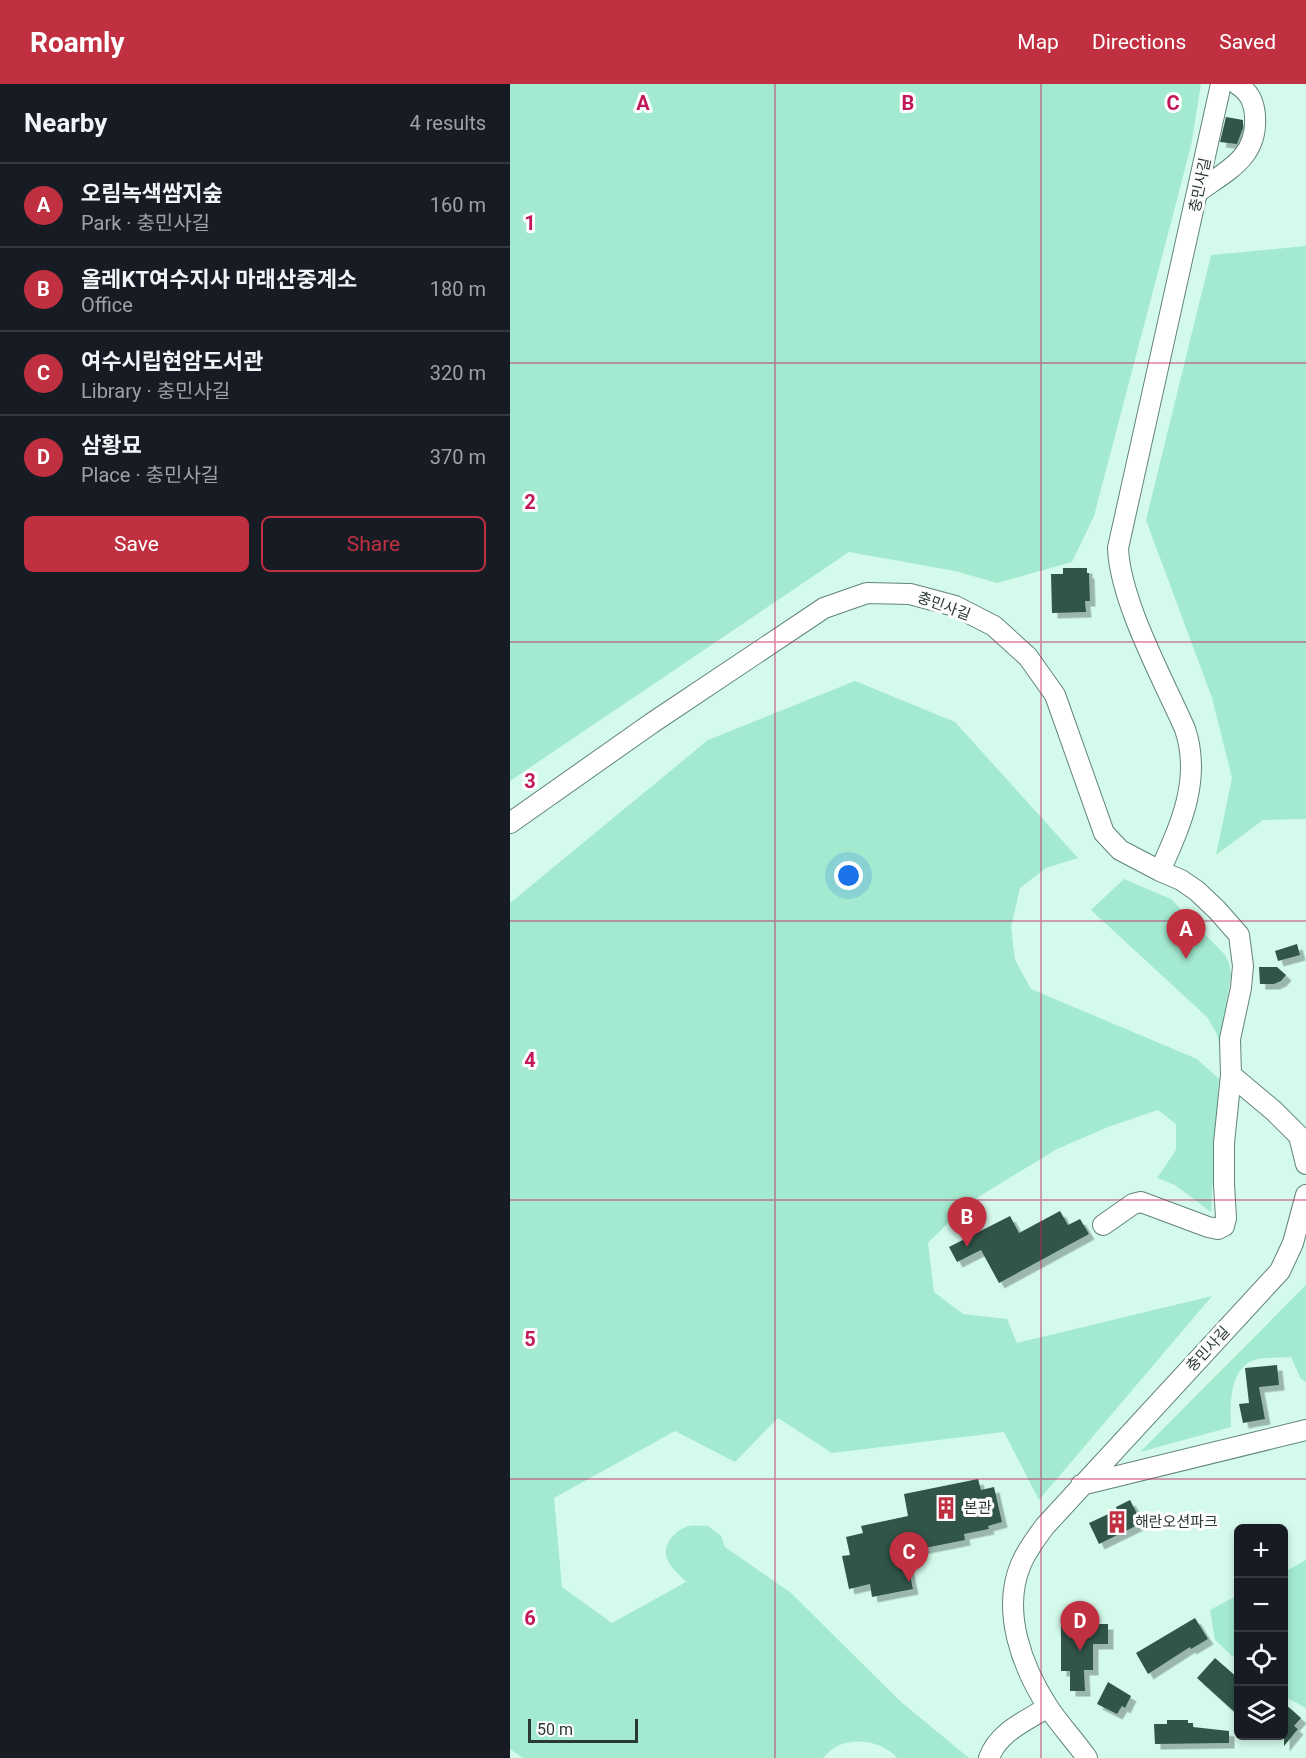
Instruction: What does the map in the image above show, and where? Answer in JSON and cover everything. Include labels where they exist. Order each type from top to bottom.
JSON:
[{"type":"street","name":"충민사길","points":[[1160,871],[1185,808],[1191,779],[1191,749],[1185,729],[1131,602],[1122,574],[1118,548],[1221,84]]},
{"type":"street","points":[[1199,191],[1239,162],[1251,146],[1255,125],[1254,110],[1247,92],[1237,84]]},
{"type":"street","name":"충민사길","points":[[510,823],[652,723],[824,608],[867,593],[910,594],[955,606],[994,626],[1028,657],[1055,695],[1104,833],[1120,850],[1181,880],[1197,891],[1239,935],[1244,966],[1230,1039],[1231,1075],[1224,1143],[1226,1214],[1224,1226],[1218,1229],[1208,1227],[1141,1202],[1133,1204],[1103,1225]]},
{"type":"street","points":[[1231,1075],[1274,1111],[1299,1136],[1306,1164]]},
{"type":"street","name":"충민사길","points":[[1088,1758],[1048,1707],[1032,1680],[1019,1644],[1014,1617],[1014,1587],[1019,1567],[1045,1526],[1081,1485],[1280,1271],[1293,1244],[1306,1196]]},
{"type":"street","points":[[1081,1485],[1306,1430]]},
{"type":"street","points":[[989,1758],[1004,1735],[1048,1707]]},
{"type":"green space","points":[[510,84],[1201,84],[1191,146],[1094,516],[1072,562],[997,583],[955,571],[849,552],[510,781]]},
{"type":"green space","points":[[1306,246],[1306,819],[1263,820],[1216,855],[1232,778],[1212,698],[1146,520],[1211,255]]},
{"type":"green space","points":[[855,681],[955,722],[1078,858],[1046,868],[1020,888],[1011,927],[1015,960],[1031,989],[1197,1059],[1219,1079],[1211,1212],[1175,1185],[1157,1178],[1176,1150],[1176,1124],[1158,1110],[1108,1127],[1057,1149],[967,1204],[928,1243],[934,1292],[963,1314],[1007,1319],[1017,1343],[1212,1296],[1039,1500],[1004,1432],[832,1453],[778,1418],[735,1462],[675,1431],[554,1498],[562,1587],[612,1623],[686,1582],[669,1563],[666,1555],[667,1545],[676,1533],[684,1528],[708,1526],[721,1536],[725,1547],[791,1593],[900,1701],[969,1758],[897,1758],[876,1744],[858,1741],[841,1744],[823,1758],[523,1758],[510,1749],[510,903],[708,740]]},
{"type":"green space","points":[[1124,879],[1171,899],[1225,955],[1231,975],[1220,1045],[1216,1032],[1207,1017],[1091,910]]},
{"type":"green space","points":[[1306,1285],[1306,1382],[1301,1379],[1291,1357],[1262,1358],[1248,1363],[1236,1377],[1233,1387],[1231,1427],[1140,1452]]},
{"type":"green space","points":[[1306,1560],[1306,1708],[1288,1698],[1288,1570]]},
{"type":"green space","points":[[1234,1597],[1234,1655],[1215,1640],[1210,1610]]},
{"type":"building","points":[[1226,117],[1243,120],[1243,128],[1237,144],[1220,142]]},
{"type":"building","points":[[1063,568],[1087,568],[1090,601],[1085,601],[1086,612],[1052,613],[1051,574],[1063,574]]},
{"type":"building","points":[[1297,944],[1300,955],[1278,961],[1275,951]]},
{"type":"building","points":[[1259,967],[1277,967],[1286,975],[1274,984],[1260,984]]},
{"type":"building","points":[[1060,1211],[1068,1225],[1080,1219],[1089,1234],[999,1283],[981,1250],[957,1262],[949,1247],[1010,1216],[1019,1233]]},
{"type":"building","points":[[1277,1365],[1279,1385],[1259,1387],[1265,1419],[1243,1423],[1239,1404],[1249,1403],[1245,1368]]},
{"type":"building","points":[[978,1479],[981,1490],[994,1487],[1002,1522],[988,1526],[989,1529],[964,1534],[965,1540],[905,1552],[913,1589],[872,1597],[870,1584],[849,1589],[842,1556],[850,1555],[846,1537],[863,1533],[861,1526],[908,1516],[904,1494]]},
{"type":"building","name":"해란오션파크","points":[[1130,1500],[1142,1523],[1099,1544],[1089,1523],[1117,1510],[1116,1507]]},
{"type":"building","points":[[1061,1616],[1086,1616],[1086,1624],[1108,1624],[1108,1644],[1093,1644],[1093,1670],[1084,1670],[1085,1691],[1070,1691],[1070,1671],[1061,1671]]},
{"type":"building","points":[[1195,1618],[1208,1639],[1191,1649],[1190,1647],[1148,1674],[1136,1653]]},
{"type":"building","points":[[1215,1658],[1234,1675],[1234,1711],[1197,1678]]},
{"type":"building","points":[[1108,1682],[1131,1696],[1125,1708],[1122,1706],[1117,1714],[1097,1704]]},
{"type":"building","points":[[1288,1707],[1301,1718],[1294,1726],[1298,1729],[1284,1746],[1284,1740],[1288,1740]]},
{"type":"building","points":[[1167,1720],[1188,1720],[1188,1723],[1193,1723],[1193,1727],[1229,1731],[1229,1743],[1155,1744],[1154,1724],[1167,1724]]},
{"type":"place","name":"오림녹색쌈지숲","points":[[1186,959]]},
{"type":"place","name":"올레KT여수지사 마래산중계소","points":[[967,1247]]},
{"type":"place","name":"본관","points":[[946,1508]]},
{"type":"place","name":"해란오션파크","points":[[1117,1522]]},
{"type":"place","name":"여수시립현암도서관","points":[[909,1582]]},
{"type":"place","name":"삼황묘","points":[[1080,1651]]}]
